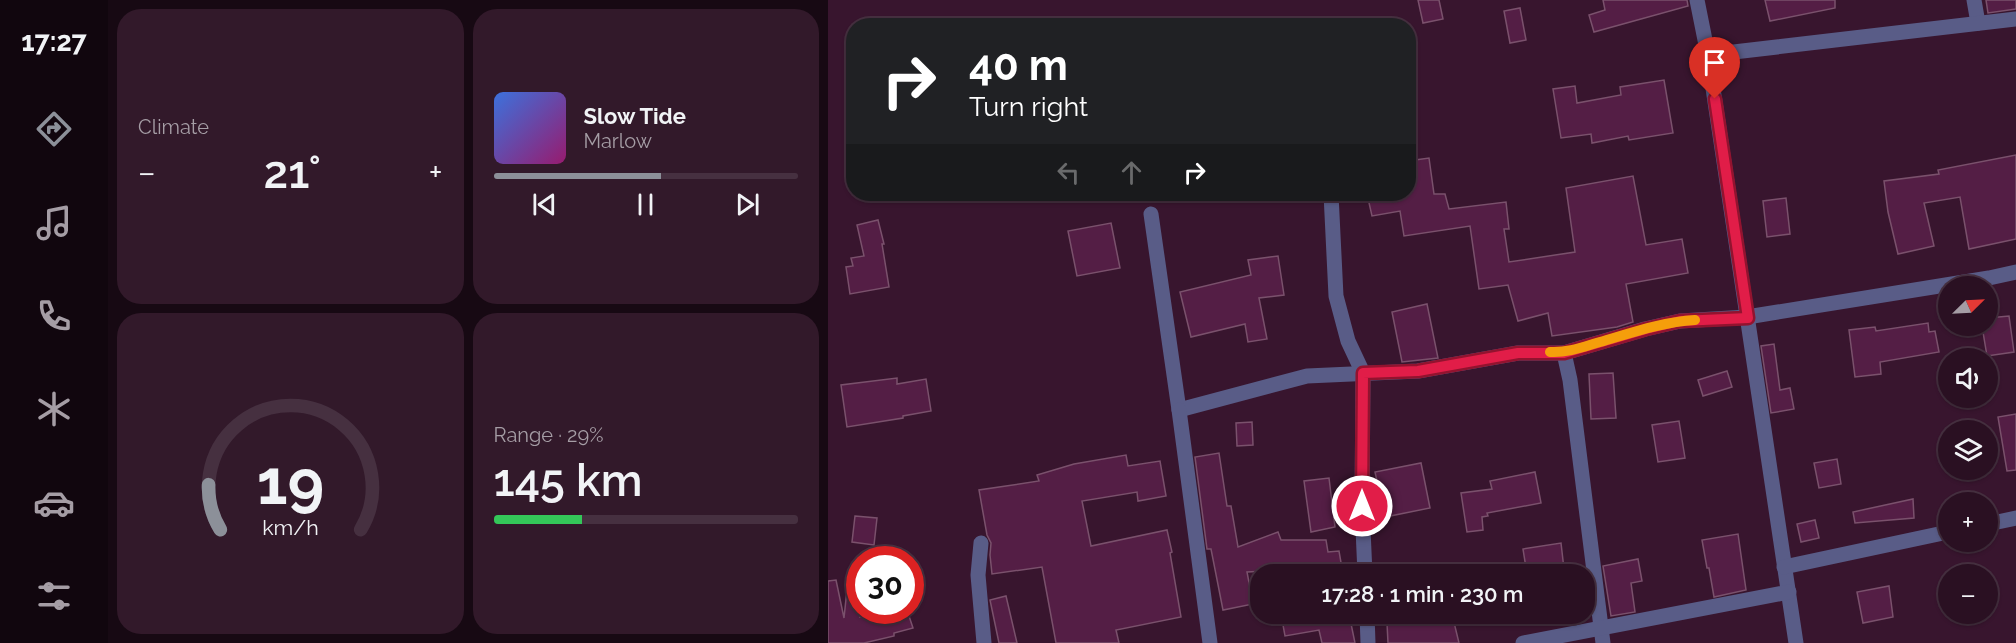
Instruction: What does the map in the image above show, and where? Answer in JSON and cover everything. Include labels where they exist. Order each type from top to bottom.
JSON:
[{"type":"street","points":[[1697,0],[1708,55],[1797,643]]},
{"type":"street","points":[[1974,0],[1978,23]]},
{"type":"street","points":[[1708,55],[2016,19]]},
{"type":"street","points":[[1331,201],[1336,297],[1348,341],[1363,373],[1362,506],[1365,564]]},
{"type":"street","points":[[1151,214],[1210,643]]},
{"type":"street","points":[[1179,410],[1307,375],[1418,371],[1518,353],[1564,353],[1680,321],[1748,318],[2016,272]]},
{"type":"street","points":[[1564,353],[1570,380],[1602,636]]},
{"type":"street","points":[[1998,522],[2016,518]]},
{"type":"street","points":[[1784,567],[1938,534]]},
{"type":"street","points":[[981,543],[978,575],[984,643]]},
{"type":"street","points":[[1523,643],[1602,636],[1788,592]]},
{"type":"street","points":[[1367,624],[1368,643]]},
{"type":"building","points":[[1418,0],[1439,0],[1443,19],[1423,23]]},
{"type":"building","points":[[1603,0],[1687,0],[1688,6],[1594,32],[1589,15],[1605,10]]},
{"type":"building","points":[[1765,0],[1835,0],[1835,8],[1770,21]]},
{"type":"building","points":[[1986,0],[2016,0],[2016,9],[1988,13]]},
{"type":"building","points":[[1520,8],[1526,40],[1510,43],[1504,11]]},
{"type":"building","points":[[1664,80],[1673,133],[1629,140],[1628,136],[1592,143],[1591,134],[1561,138],[1553,89],[1575,86],[1577,103],[1621,95],[1620,87]]},
{"type":"building","points":[[2016,155],[2016,239],[1969,249],[1960,197],[1924,203],[1934,246],[1898,254],[1888,212],[1884,181],[1939,174],[1938,170]]},
{"type":"building","points":[[1429,158],[1434,194],[1445,194],[1449,209],[1506,202],[1509,229],[1504,229],[1509,262],[1575,252],[1566,188],[1633,176],[1646,245],[1682,239],[1688,273],[1626,284],[1633,322],[1617,327],[1552,336],[1548,313],[1518,321],[1508,285],[1479,289],[1470,226],[1404,236],[1400,211],[1372,216],[1369,201],[1416,201],[1416,160]]},
{"type":"building","points":[[1786,198],[1790,234],[1767,237],[1763,201]]},
{"type":"building","points":[[878,220],[884,244],[882,244],[889,287],[850,294],[846,267],[853,266],[851,258],[864,256],[857,225]]},
{"type":"building","points":[[1111,223],[1120,268],[1077,276],[1068,231]]},
{"type":"building","points":[[1278,256],[1284,295],[1259,298],[1267,339],[1248,342],[1245,324],[1191,337],[1180,292],[1251,275],[1248,260]]},
{"type":"building","points":[[1427,304],[1438,358],[1402,362],[1392,312]]},
{"type":"building","points":[[2009,316],[2014,352],[1998,354],[1998,348],[1986,348],[1984,336],[1998,336],[1998,317]]},
{"type":"building","points":[[1928,323],[1929,332],[1935,331],[1938,352],[1880,362],[1881,374],[1855,377],[1849,330],[1875,327],[1876,331]]},
{"type":"building","points":[[1774,344],[1780,390],[1790,388],[1794,409],[1771,413],[1761,346]]},
{"type":"building","points":[[1727,371],[1732,387],[1703,396],[1698,380]]},
{"type":"building","points":[[1613,373],[1616,418],[1591,419],[1589,374]]},
{"type":"building","points":[[897,378],[897,384],[926,379],[931,411],[847,427],[841,385]]},
{"type":"building","points":[[2016,414],[2016,470],[2007,471],[1998,417]]},
{"type":"building","points":[[1679,421],[1685,458],[1658,462],[1652,425]]},
{"type":"building","points":[[1252,422],[1253,445],[1237,446],[1236,423]]},
{"type":"building","points":[[1219,453],[1227,506],[1231,506],[1238,547],[1278,532],[1281,540],[1326,540],[1328,552],[1339,551],[1341,564],[1250,564],[1250,572],[1247,572],[1250,605],[1223,610],[1211,549],[1207,549],[1195,457]]},
{"type":"building","points":[[1126,455],[1128,466],[1160,461],[1166,496],[1138,501],[1137,492],[1082,501],[1091,546],[1167,530],[1181,617],[1116,630],[1119,643],[1056,643],[1042,567],[992,574],[991,543],[987,535],[979,490],[1039,481],[1037,475],[1074,464]]},
{"type":"building","points":[[1837,459],[1841,484],[1819,488],[1814,463]]},
{"type":"building","points":[[1421,463],[1430,508],[1385,517],[1375,472]]},
{"type":"building","points":[[1535,472],[1541,503],[1487,513],[1488,516],[1482,517],[1483,530],[1467,532],[1461,493],[1492,489],[1490,481]]},
{"type":"building","points":[[1329,478],[1335,527],[1311,532],[1304,481]]},
{"type":"building","points":[[1913,499],[1914,518],[1855,523],[1853,512]]},
{"type":"building","points":[[855,516],[877,518],[874,545],[852,542]]},
{"type":"building","points":[[1815,520],[1819,538],[1801,542],[1797,524]]},
{"type":"building","points":[[1738,534],[1746,590],[1714,597],[1702,540]]},
{"type":"building","points":[[1561,543],[1563,564],[1525,564],[1523,549]]},
{"type":"building","points":[[1638,559],[1642,581],[1631,583],[1635,612],[1611,616],[1603,566]]},
{"type":"building","points":[[836,580],[844,618],[846,599],[846,624],[912,624],[913,628],[894,633],[894,636],[864,643],[828,643],[828,581]]},
{"type":"building","points":[[1889,586],[1893,617],[1863,623],[1857,592]]},
{"type":"building","points":[[1006,596],[1017,643],[999,643],[990,600]]},
{"type":"building","points":[[1283,624],[1351,624],[1355,643],[1322,643],[1319,630],[1285,636]]},
{"type":"building","points":[[1387,624],[1454,624],[1459,643],[1388,643]]},
{"type":"slow traffic","points":[[1550,352],[1564,353],[1646,329],[1695,320]]},
{"type":"route","points":[[1362,506],[1363,373],[1418,371],[1518,353],[1564,353],[1680,321],[1748,318],[1715,99]]}]
